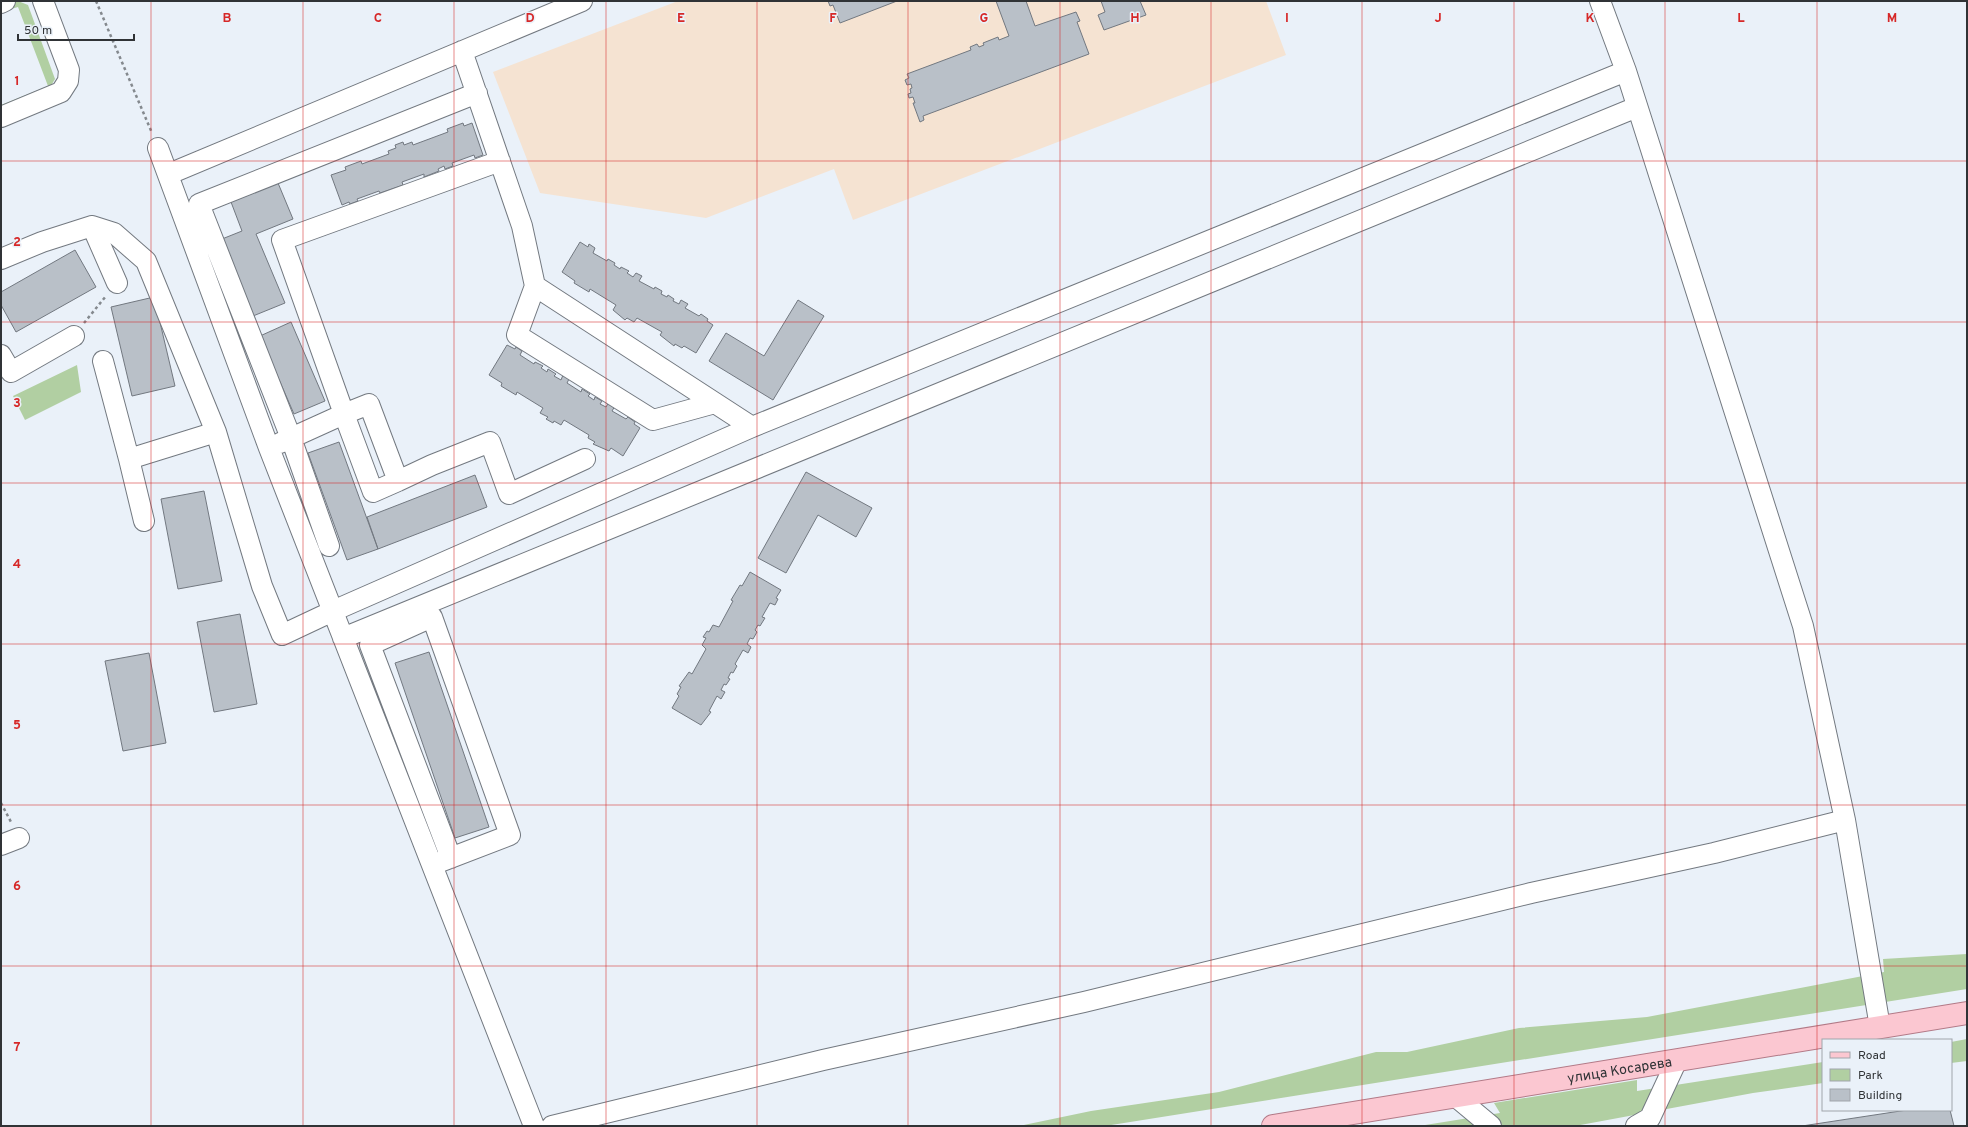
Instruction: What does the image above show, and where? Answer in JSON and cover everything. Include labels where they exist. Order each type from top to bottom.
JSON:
[{"type":"main road","name":"улица Косарева","points":[[1273,1126],[1967,1013]]},
{"type":"lane","points":[[1,2],[5,1]]},
{"type":"lane","points":[[1,117],[62,92],[68,81],[69,70],[43,1]]},
{"type":"lane","points":[[169,174],[582,1]]},
{"type":"lane","points":[[1600,1],[1626,71],[1803,626],[1845,820],[1880,1027]]},
{"type":"lane","points":[[462,51],[522,226],[535,286],[517,335],[654,420],[715,403]]},
{"type":"lane","points":[[1,259],[42,242],[92,226],[114,233],[146,261],[216,432],[262,586],[282,635],[333,611],[752,427],[1626,71]]},
{"type":"lane","points":[[329,546],[291,438],[199,204],[477,94]]},
{"type":"lane","points":[[343,638],[1637,107]]},
{"type":"lane","points":[[158,148],[169,174],[269,448],[534,1126]]},
{"type":"lane","points":[[500,162],[282,240],[373,492],[432,465],[490,442],[509,494],[585,459]]},
{"type":"lane","points":[[92,226],[117,283]]},
{"type":"lane","points":[[535,286],[752,427]]},
{"type":"lane","points":[[1,355],[11,372],[74,336]]},
{"type":"lane","points":[[103,361],[144,521]]},
{"type":"lane","points":[[269,448],[369,404],[398,481]]},
{"type":"lane","points":[[129,459],[216,432]]},
{"type":"lane","points":[[432,865],[451,858],[510,835],[432,617],[370,645],[451,858]]},
{"type":"lane","points":[[552,1126],[823,1060],[1084,1002],[1531,893],[1714,853],[1845,820]]},
{"type":"lane","points":[[1636,1126],[1650,1118],[1677,1060]]},
{"type":"lane","points":[[1455,1096],[1491,1126]]},
{"type":"path","points":[[96,1],[158,148]]},
{"type":"path","points":[[74,336],[117,283]]},
{"type":"path","points":[[1,803],[10,842]]},
{"type":"shaded area","points":[[678,1],[1266,1],[1286,55],[853,220],[834,169],[706,218],[540,193],[493,72]]},
{"type":"green space","points":[[18,1],[28,5],[55,79],[49,89],[1,108],[1,105],[48,86],[18,7],[4,11],[6,5]]},
{"type":"green space","points":[[77,365],[81,392],[25,420],[13,396]]},
{"type":"green space","points":[[1967,954],[1967,989],[1105,1126],[1019,1126],[1091,1111],[1219,1092],[1376,1052],[1407,1052],[1519,1028],[1647,1017],[1884,972],[1883,959]]},
{"type":"green space","points":[[1967,1039],[1967,1061],[1952,1063],[1952,1042]]},
{"type":"green space","points":[[1822,1062],[1822,1083],[1753,1093],[1575,1126],[1419,1126],[1500,1113],[1494,1103],[1637,1080],[1637,1091]]},
{"type":"building","points":[[828,1],[897,1],[840,23],[833,5],[830,6]]},
{"type":"building","points":[[996,1],[1026,1],[1035,26],[1076,12],[1080,21],[1077,22],[1089,54],[923,116],[924,120],[920,122],[913,103],[915,103],[913,97],[909,98],[908,94],[911,93],[910,89],[912,88],[911,84],[907,85],[905,80],[909,78],[907,74],[971,50],[970,47],[977,44],[979,47],[984,45],[983,43],[998,37],[999,40],[1009,36]]},
{"type":"building","points":[[1101,1],[1140,1],[1146,15],[1104,30],[1098,15],[1105,12]]},
{"type":"building","points":[[463,123],[464,126],[472,123],[483,155],[475,158],[474,155],[452,163],[453,166],[445,169],[444,166],[438,169],[439,171],[424,177],[424,174],[402,182],[403,185],[380,193],[379,191],[357,199],[358,201],[350,204],[349,202],[342,205],[331,175],[346,170],[345,167],[361,161],[362,164],[389,154],[388,151],[396,148],[395,145],[403,142],[404,145],[412,142],[413,145],[448,132],[447,129]]},
{"type":"building","points":[[278,183],[293,219],[256,234],[285,303],[253,316],[222,239],[242,231],[231,202]]},
{"type":"building","points":[[580,242],[588,247],[589,244],[595,248],[593,253],[607,261],[608,259],[615,263],[614,265],[620,269],[621,267],[629,271],[627,273],[633,277],[636,273],[642,276],[639,281],[654,289],[655,287],[662,291],[661,294],[667,297],[668,295],[674,299],[673,301],[679,304],[681,300],[688,304],[685,308],[699,316],[701,314],[708,319],[707,321],[713,325],[696,353],[684,346],[682,348],[675,344],[674,346],[660,335],[662,332],[637,318],[634,322],[627,318],[625,320],[613,310],[616,305],[590,289],[589,292],[574,283],[575,281],[562,272]]},
{"type":"building","points":[[75,250],[96,287],[16,332],[1,305],[1,292]]},
{"type":"building","points":[[154,297],[175,386],[132,396],[111,307]]},
{"type":"building","points":[[798,300],[824,316],[773,400],[709,361],[726,333],[764,356]]},
{"type":"building","points":[[291,322],[325,401],[294,414],[260,336]]},
{"type":"building","points":[[507,345],[515,349],[516,347],[522,351],[520,355],[534,364],[535,362],[543,366],[541,368],[547,372],[548,369],[556,374],[554,376],[561,380],[563,375],[569,379],[567,383],[581,392],[582,389],[590,394],[588,396],[594,400],[595,397],[602,401],[600,404],[606,407],[609,402],[615,406],[612,411],[626,419],[628,417],[635,422],[634,424],[640,428],[623,456],[611,448],[609,451],[593,444],[595,442],[588,438],[589,435],[564,420],[561,425],[546,419],[548,417],[540,413],[543,408],[517,392],[516,395],[501,386],[502,383],[489,375]]},
{"type":"building","points":[[339,442],[378,549],[347,560],[308,453]]},
{"type":"building","points":[[806,472],[872,508],[856,537],[818,515],[786,573],[758,558]]},
{"type":"building","points":[[475,475],[487,507],[378,549],[367,517]]},
{"type":"building","points":[[204,491],[222,581],[178,589],[161,499]]},
{"type":"building","points":[[750,572],[781,590],[776,598],[778,599],[775,605],[770,603],[762,617],[765,618],[760,626],[758,625],[755,630],[757,632],[753,639],[750,638],[747,644],[751,647],[748,653],[743,650],[735,664],[737,666],[733,673],[731,672],[728,678],[730,679],[726,685],[724,684],[721,690],[725,692],[721,699],[717,696],[709,711],[711,712],[701,725],[672,708],[679,696],[677,694],[681,687],[679,686],[689,672],[692,674],[706,649],[702,645],[706,638],[703,637],[707,631],[709,632],[713,625],[719,627],[733,601],[731,600],[740,585],[742,586]]},
{"type":"building","points":[[240,614],[257,704],[214,712],[197,622]]},
{"type":"building","points":[[429,652],[489,827],[455,838],[395,663]]},
{"type":"building","points":[[149,653],[166,743],[123,751],[105,661]]},
{"type":"building","points":[[1900,1111],[1950,1111],[1954,1126],[1802,1126]]}]
